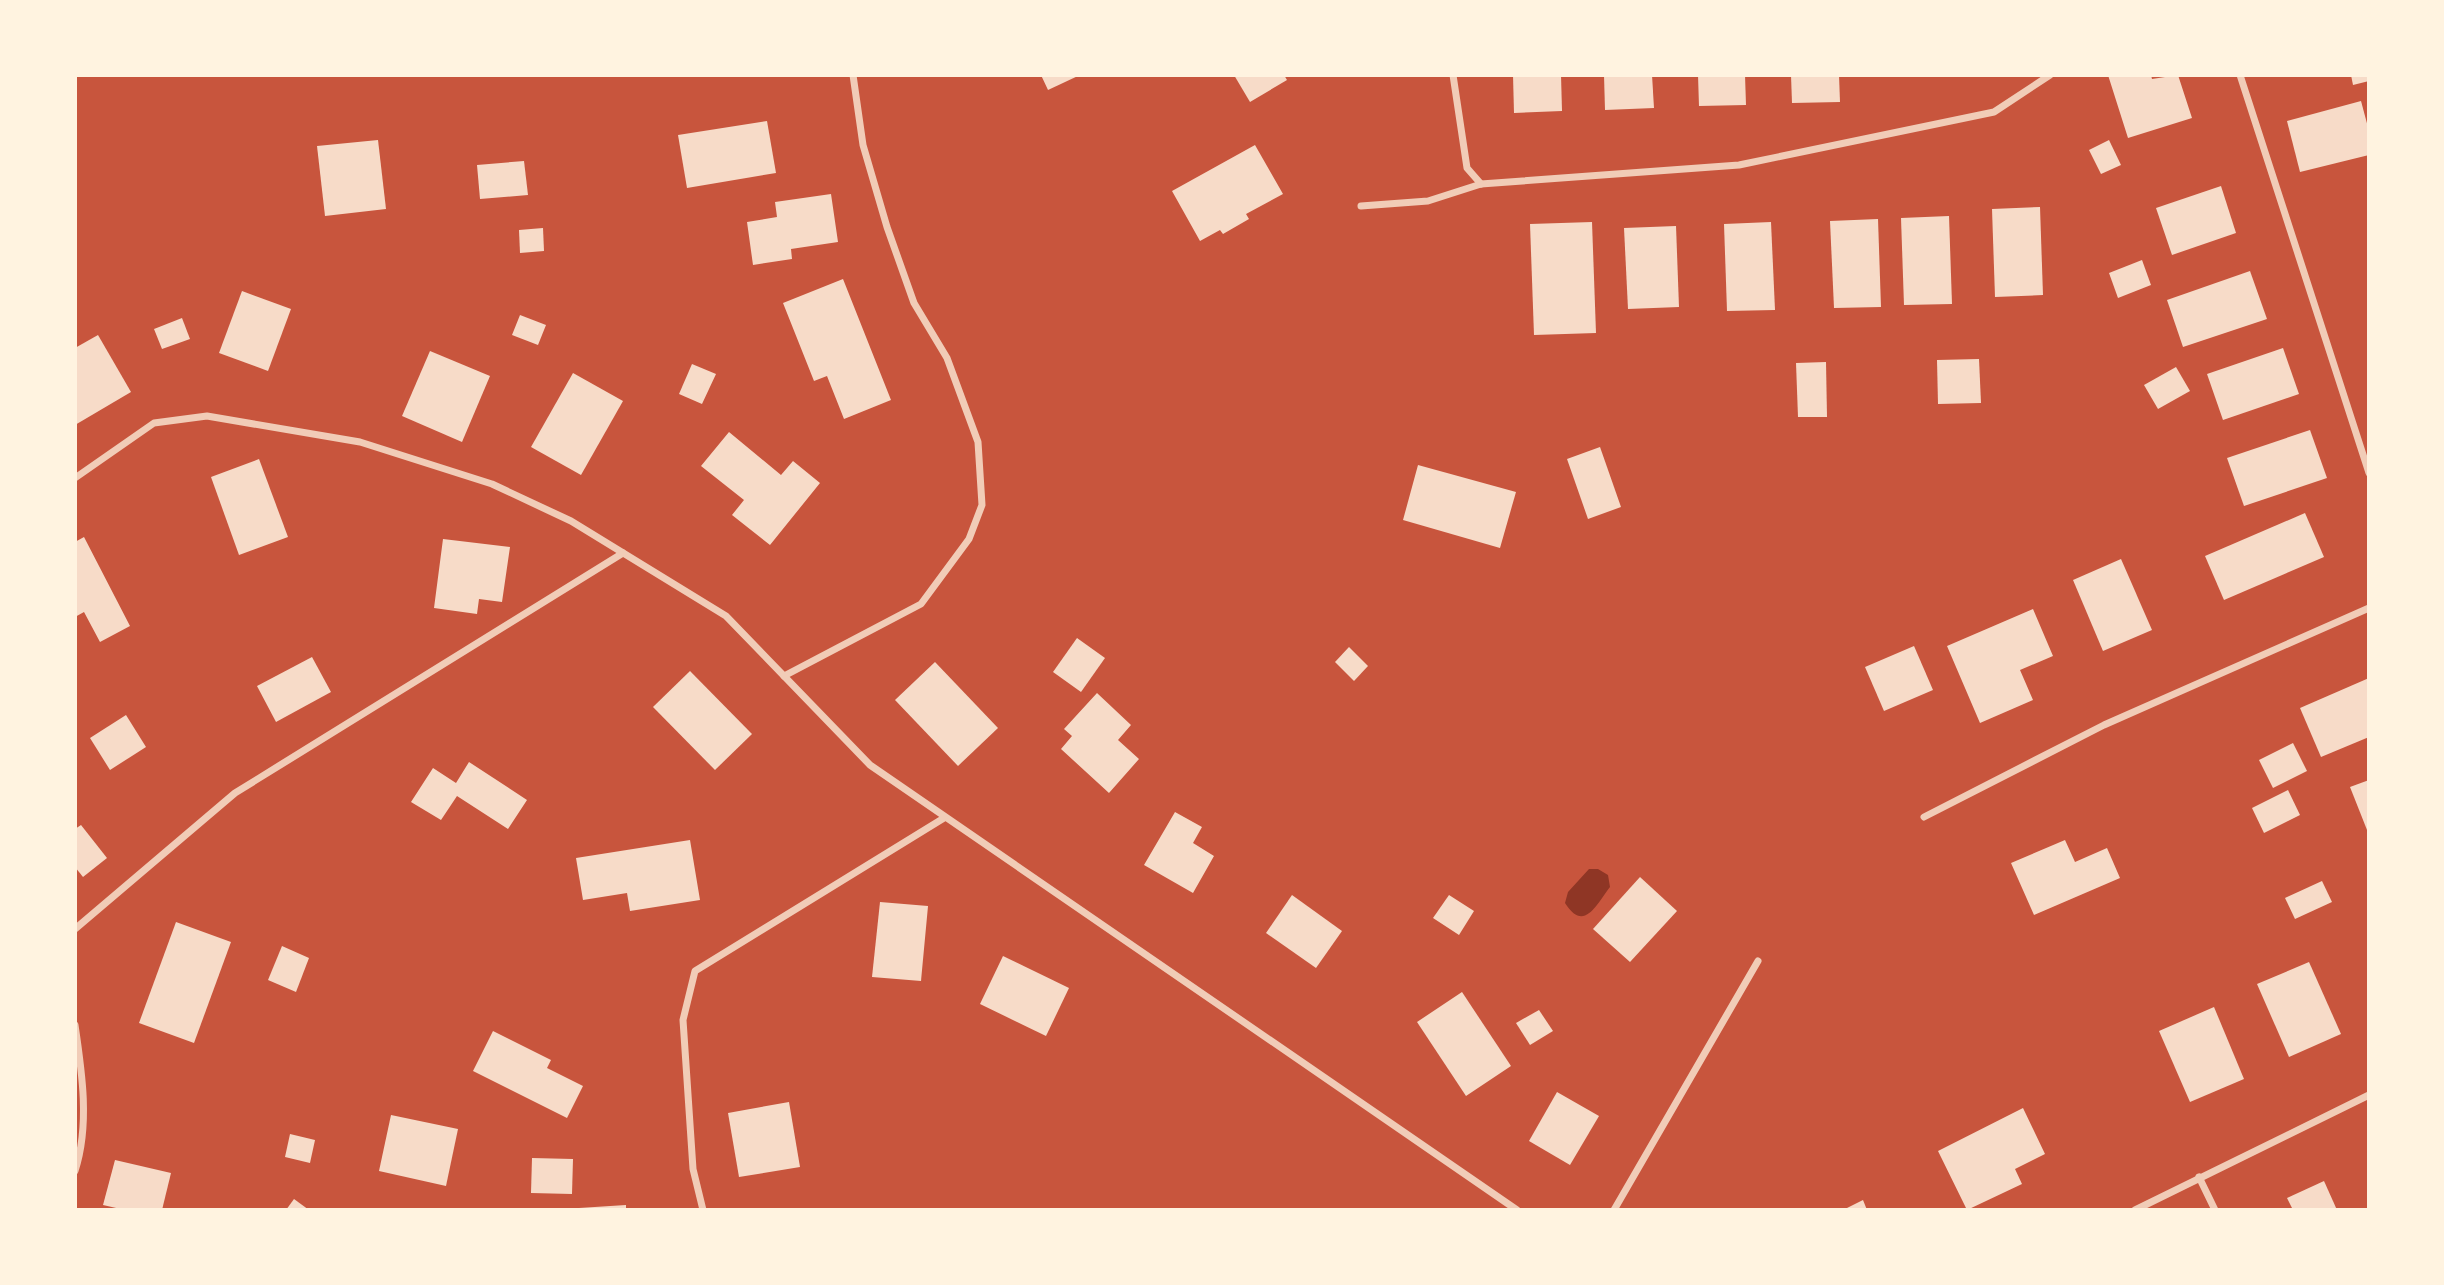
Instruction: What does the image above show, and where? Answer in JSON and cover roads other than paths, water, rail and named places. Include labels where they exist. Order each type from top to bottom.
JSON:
[{"type":"street","points":[[784,676],[922,604],[969,539],[982,505],[978,442],[947,358],[914,303],[887,227],[863,145],[853,75]]},
{"type":"street","points":[[1452,75],[1467,168],[1481,184]]},
{"type":"street","points":[[1361,206],[1428,201],[1481,184],[1739,165],[1994,112],[2050,75]]},
{"type":"street","points":[[2240,75],[2369,473]]},
{"type":"street","points":[[75,478],[154,423],[207,416],[360,442],[492,484],[571,521],[726,616],[870,765],[1517,1210]]},
{"type":"street","points":[[75,929],[235,793],[623,553]]},
{"type":"street","points":[[1924,817],[2104,725],[2369,608]]},
{"type":"street","points":[[703,1210],[693,1169],[683,1020],[695,971],[944,818]]},
{"type":"street","points":[[1614,1210],[1758,961]]},
{"type":"street","points":[[75,1025],[83,1083],[82,1152],[75,1171]]},
{"type":"street","points":[[2135,1210],[2369,1095]]},
{"type":"street","points":[[2199,1177],[2215,1210]]}]
